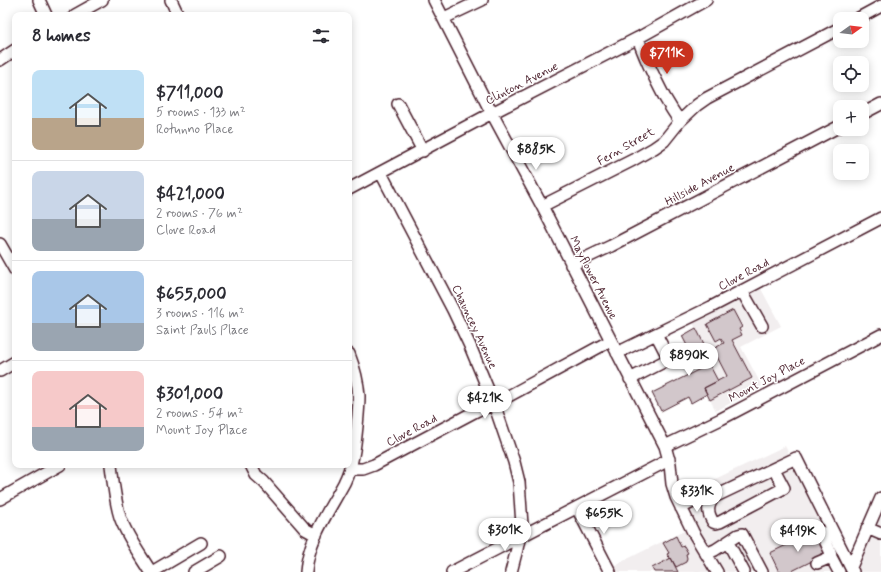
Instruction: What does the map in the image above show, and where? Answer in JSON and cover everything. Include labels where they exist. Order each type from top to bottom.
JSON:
[{"type":"street","points":[[39,0],[45,12]]},
{"type":"street","points":[[80,12],[102,0]]},
{"type":"street","points":[[172,0],[177,12]]},
{"type":"street","name":"Mayflower Avenue","points":[[434,0],[665,446],[671,467],[672,484],[681,508],[693,532],[717,572]]},
{"type":"street","points":[[444,18],[482,0]]},
{"type":"street","name":"Clinton Avenue","points":[[352,188],[638,38],[706,0]]},
{"type":"street","points":[[869,12],[881,6]]},
{"type":"street","name":"Fern Street","points":[[542,206],[654,148],[664,141],[697,105],[707,98],[833,32]]},
{"type":"street","points":[[638,38],[641,49],[660,88],[680,122]]},
{"type":"street","points":[[0,60],[12,52]]},
{"type":"street","points":[[398,104],[422,151]]},
{"type":"street","points":[[869,110],[881,104]]},
{"type":"street","name":"Hillside Avenue","points":[[571,265],[611,246],[833,130]]},
{"type":"street","name":"Chauncey Avenue","points":[[381,173],[457,317],[494,404],[514,462],[519,482],[522,525],[511,572]]},
{"type":"street","name":"Clove Road","points":[[617,353],[712,307],[881,218]]},
{"type":"street","points":[[0,244],[12,265]]},
{"type":"street","points":[[742,291],[762,326]]},
{"type":"street","points":[[656,334],[669,359]]},
{"type":"street","name":"Mount Joy Place","points":[[665,446],[721,419],[881,335]]},
{"type":"street","name":"Clove Road","points":[[350,469],[363,469],[374,465],[494,404],[610,341]]},
{"type":"street","points":[[630,379],[669,359],[675,360],[684,356]]},
{"type":"street","points":[[352,363],[358,395],[358,410],[355,447],[352,460]]},
{"type":"street","points":[[0,371],[12,364]]},
{"type":"street","points":[[774,469],[784,488],[720,522],[713,522],[709,516],[708,510],[709,504],[714,497],[796,458],[852,570]]},
{"type":"street","points":[[452,572],[669,459]]},
{"type":"street","points":[[0,498],[55,468]]},
{"type":"street","points":[[112,468],[117,506],[121,518],[126,531],[151,572],[201,543]]},
{"type":"street","points":[[252,468],[256,475],[264,482],[305,529],[316,535]]},
{"type":"street","points":[[306,572],[306,563],[311,546],[350,469]]},
{"type":"street","points":[[681,508],[702,497],[714,497]]},
{"type":"street","points":[[852,570],[867,528],[878,510],[881,498]]},
{"type":"street","points":[[577,508],[610,572]]},
{"type":"street","points":[[867,528],[881,534]]},
{"type":"street","points":[[821,532],[838,572]]},
{"type":"street","points":[[706,554],[716,550],[738,535],[742,534],[762,572]]},
{"type":"street","points":[[727,543],[744,572]]},
{"type":"street","points":[[194,572],[221,556]]},
{"type":"street","points":[[817,563],[831,557]]},
{"type":"shaded area","points":[[760,287],[781,326],[741,347],[762,386],[716,411],[704,388],[718,381],[709,364],[705,366],[703,362],[696,328],[693,323]]},
{"type":"shaded area","points":[[785,446],[849,572],[721,572],[679,496]]},
{"type":"shaded area","points":[[876,517],[881,519],[881,572],[857,572],[854,567]]},
{"type":"shaded area","points":[[686,530],[712,572],[613,572],[611,567]]},
{"type":"building","points":[[733,310],[742,327],[739,329],[742,335],[732,340],[752,378],[710,400],[704,388],[727,376],[713,349],[724,343],[721,338],[716,341],[707,324]]},
{"type":"building","points":[[696,328],[711,358],[703,362],[705,366],[709,364],[718,381],[704,388],[707,394],[691,403],[688,397],[661,411],[652,393],[702,368],[700,364],[697,365],[682,336]]},
{"type":"building","points":[[815,531],[826,554],[790,572],[779,572],[770,553]]},
{"type":"building","points":[[676,536],[681,547],[684,546],[688,553],[686,554],[686,562],[676,567],[667,554],[669,553],[663,543]]},
{"type":"building","points":[[671,558],[678,572],[654,572],[652,568]]}]
